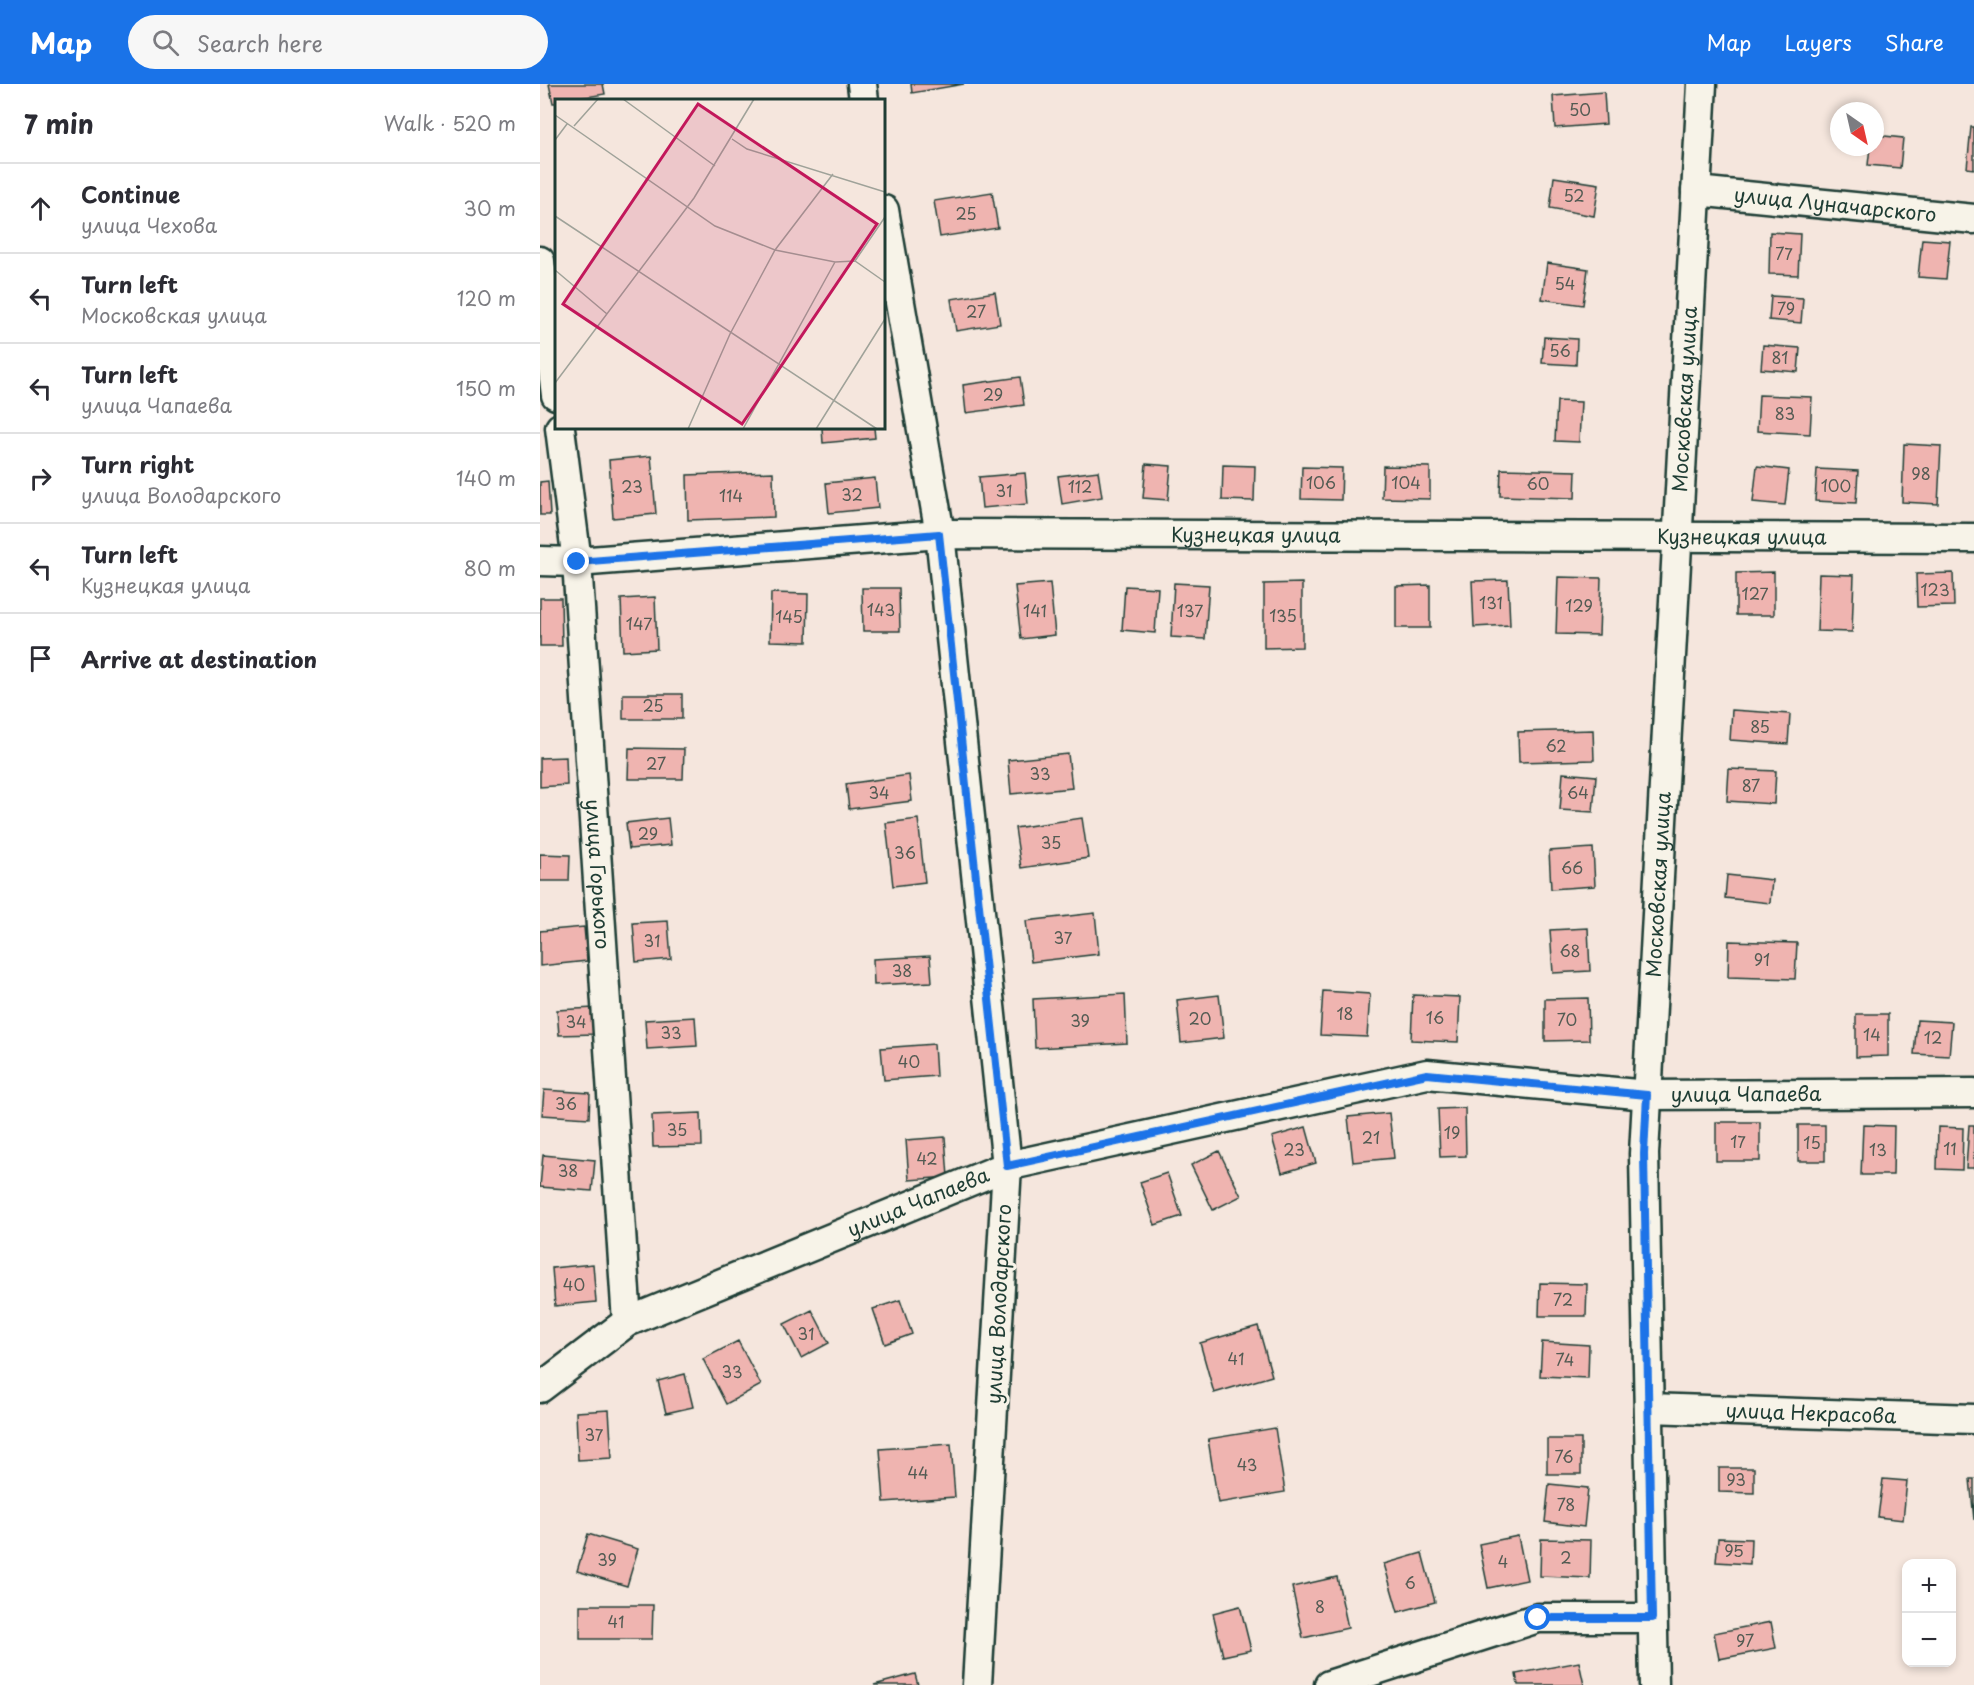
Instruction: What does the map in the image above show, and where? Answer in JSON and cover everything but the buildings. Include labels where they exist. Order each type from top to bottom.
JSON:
[{"type":"street","points":[[862,84],[864,99]]},
{"type":"street","name":"Московская улица","points":[[1654,1685],[1644,1154],[1702,84]]},
{"type":"street","name":"улица Луначарского","points":[[1696,191],[1974,219]]},
{"type":"street","name":"улица Володарского","points":[[885,216],[939,534],[1007,1166],[977,1685]]},
{"type":"street","points":[[540,261],[555,387]]},
{"type":"street","name":"улица Горького","points":[[560,429],[577,562],[627,1322]]},
{"type":"street","name":"Кузнецкая улица","points":[[540,561],[577,562],[939,534],[1974,538]]},
{"type":"street","name":"улица Чапаева","points":[[540,1388],[627,1322],[1007,1166],[1427,1074],[1647,1095],[1974,1093]]},
{"type":"street","name":"улица Некрасова","points":[[1649,1408],[1974,1419]]},
{"type":"street","points":[[1329,1685],[1538,1618],[1652,1618]]},
{"type":"route","points":[[577,562],[939,534],[1007,1166],[1427,1074],[1647,1095],[1644,1154],[1652,1618],[1538,1618]]}]
